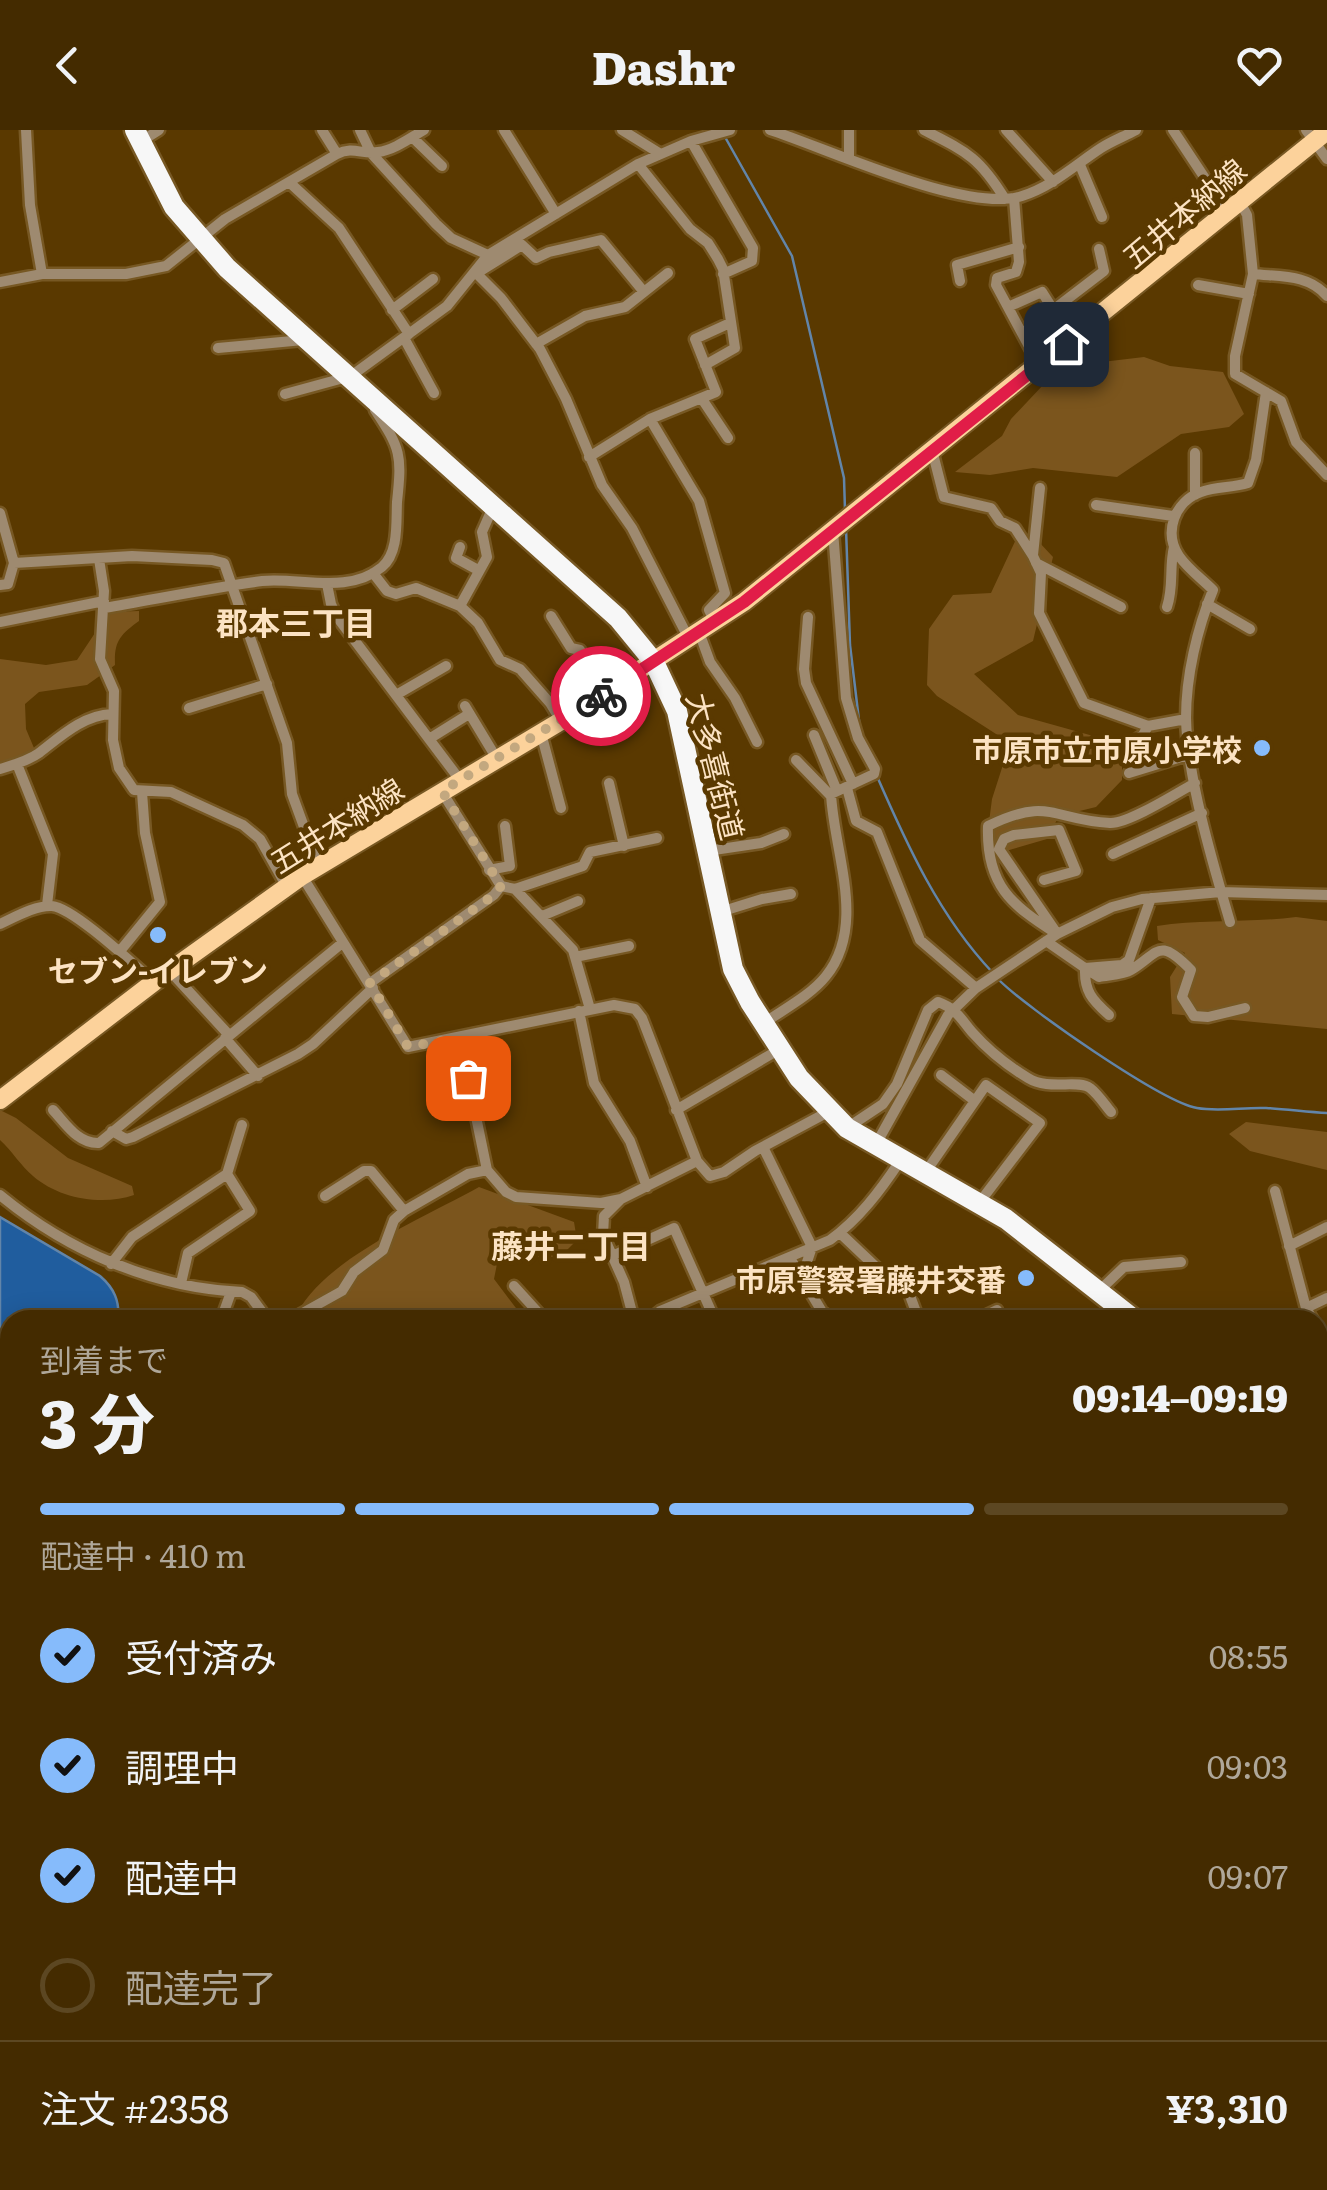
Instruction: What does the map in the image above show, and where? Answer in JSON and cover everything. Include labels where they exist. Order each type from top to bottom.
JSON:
[{"type":"highway","name":"大多喜街道","points":[[137,136],[174,207],[227,268],[618,618],[654,662],[683,730],[733,969],[763,1024],[828,1112],[874,1146],[980,1203],[1031,1237],[1123,1310]]},
{"type":"main road","name":"五井本納線","points":[[2,1095],[303,877],[701,631],[1040,366],[1316,134]]},
{"type":"street","points":[[26,130],[30,205],[42,274]]},
{"type":"street","points":[[137,136],[159,130]]},
{"type":"street","points":[[322,130],[337,154]]},
{"type":"street","points":[[360,130],[370,153],[451,238],[488,256]]},
{"type":"street","points":[[504,130],[556,214]]},
{"type":"street","points":[[622,130],[659,153]]},
{"type":"street","points":[[285,394],[357,382],[406,336],[447,306],[488,256],[659,153],[730,130]]},
{"type":"street","points":[[770,130],[969,198],[1010,198],[1053,182],[1101,148],[1136,130]]},
{"type":"street","points":[[850,130],[850,158]]},
{"type":"street","points":[[924,130],[974,156],[1010,198],[1019,247],[1016,272],[995,281],[1040,366]]},
{"type":"street","points":[[1006,130],[1053,182]]},
{"type":"street","points":[[1172,130],[1232,205],[1247,216],[1253,274],[1235,356],[1235,374],[1281,401],[1296,442],[1327,475]]},
{"type":"street","points":[[0,282],[42,274],[152,270],[176,261],[199,238],[337,154],[355,148],[383,152],[417,133],[442,166]]},
{"type":"street","points":[[1316,134],[1327,158]]},
{"type":"street","points":[[691,141],[753,248],[752,261],[723,274]]},
{"type":"street","points":[[638,164],[690,229],[708,243],[723,274],[735,348],[706,365]]},
{"type":"street","points":[[1080,165],[1102,217]]},
{"type":"street","points":[[289,182],[339,228],[392,310],[434,393]]},
{"type":"street","points":[[476,273],[522,245],[536,258],[601,240],[644,292]]},
{"type":"street","points":[[960,281],[957,265],[1019,247]]},
{"type":"street","points":[[1023,333],[1104,271],[1099,249]]},
{"type":"street","points":[[476,273],[536,344],[566,398],[602,485],[701,631],[710,662],[735,698],[757,742]]},
{"type":"street","points":[[536,344],[575,320],[624,307],[668,273]]},
{"type":"street","points":[[1253,274],[1302,278],[1327,296]]},
{"type":"street","points":[[392,310],[433,280]]},
{"type":"street","points":[[1198,286],[1248,294]]},
{"type":"street","points":[[1008,307],[1042,292],[1054,311]]},
{"type":"street","points":[[589,458],[650,419],[716,392],[696,339],[730,323]]},
{"type":"street","points":[[218,348],[309,338]]},
{"type":"street","points":[[0,622],[264,581],[328,584],[373,573],[388,561],[393,548],[400,468],[393,435],[357,382]]},
{"type":"street","points":[[1167,606],[1171,594],[1174,516],[1180,502],[1194,494],[1248,483],[1256,460],[1266,392]]},
{"type":"street","points":[[702,399],[728,438]]},
{"type":"street","points":[[650,419],[699,501],[725,593],[709,610],[701,631]]},
{"type":"street","points":[[932,450],[944,497],[991,508],[1000,521],[1015,528],[1041,574],[1039,613],[1084,703],[1148,726],[1186,719]]},
{"type":"street","points":[[1194,494],[1195,454]]},
{"type":"street","points":[[1034,560],[1040,488]]},
{"type":"street","points":[[1096,506],[1174,516]]},
{"type":"street","points":[[460,606],[487,558],[482,532],[493,507]]},
{"type":"street","points":[[0,513],[14,564],[8,584],[0,584]]},
{"type":"street","points":[[833,531],[846,698],[858,738],[875,768],[874,774],[842,790]]},
{"type":"street","points":[[1174,546],[1180,558],[1212,590],[1198,627],[1186,719],[1195,784],[1230,922]]},
{"type":"street","points":[[460,547],[456,558],[478,570]]},
{"type":"street","points":[[14,564],[132,556],[220,560],[287,743],[303,877]]},
{"type":"street","points":[[99,559],[104,605],[100,659],[114,690],[112,714],[119,768],[134,790],[171,792],[243,825],[303,877],[408,1047],[614,1004],[635,1009],[642,1018],[697,1161],[710,1176],[828,1112]]},
{"type":"street","points":[[1034,560],[1120,607]]},
{"type":"street","points":[[373,573],[387,590],[396,594],[416,588],[460,606],[478,623],[500,660],[520,669],[550,702],[561,721]]},
{"type":"street","points":[[328,584],[337,617],[460,780]]},
{"type":"street","points":[[1207,604],[1250,629]]},
{"type":"street","points":[[551,616],[571,648],[580,650],[606,693]]},
{"type":"street","points":[[763,1024],[826,976],[847,938],[842,790],[806,682],[808,617]]},
{"type":"street","points":[[396,695],[446,666]]},
{"type":"street","points":[[189,708],[267,684]]},
{"type":"street","points":[[429,739],[467,710],[496,759]]},
{"type":"street","points":[[0,769],[38,754],[54,738],[73,728],[102,714],[112,714]]},
{"type":"street","points":[[1115,753],[1142,735],[1148,726]]},
{"type":"street","points":[[541,733],[561,808]]},
{"type":"street","points":[[814,734],[856,820],[877,832],[920,940],[976,988]]},
{"type":"street","points":[[1129,773],[1192,754]]},
{"type":"street","points":[[796,760],[842,790]]},
{"type":"street","points":[[17,764],[53,854],[47,905]]},
{"type":"street","points":[[609,783],[624,846]]},
{"type":"street","points":[[1195,784],[1114,824],[1038,808],[1010,815],[988,826],[993,868],[1018,910],[1099,977],[1130,972],[1146,956],[1159,950],[1171,953],[1191,970],[1182,997],[1194,1016],[1245,1008]]},
{"type":"street","points":[[442,791],[501,886],[516,888],[582,866],[590,852],[657,838]]},
{"type":"street","points":[[120,951],[160,902],[145,833],[142,792]]},
{"type":"street","points":[[1113,854],[1202,813]]},
{"type":"street","points":[[489,870],[510,866],[505,826]]},
{"type":"street","points":[[1044,880],[1076,871],[1059,830],[1014,834],[1004,839],[1000,849],[1052,937]]},
{"type":"street","points":[[708,851],[761,843],[784,834]]},
{"type":"street","points":[[112,1132],[126,1139],[133,1137],[207,1097],[258,1076],[313,1044],[371,985],[501,886]]},
{"type":"street","points":[[516,888],[576,956],[594,1084],[630,1141],[647,1187]]},
{"type":"street","points":[[874,1146],[939,1028],[955,1008],[976,988],[1052,937],[1112,907],[1151,898],[1221,892],[1327,895]]},
{"type":"street","points":[[720,912],[791,894]]},
{"type":"street","points":[[1085,968],[1122,965],[1129,960],[1151,898]]},
{"type":"street","points":[[542,916],[578,900]]},
{"type":"street","points":[[0,924],[47,905],[60,907],[120,951],[154,982]]},
{"type":"street","points":[[53,1110],[88,1144],[99,1143],[342,944]]},
{"type":"street","points":[[576,956],[629,946]]},
{"type":"street","points":[[1085,968],[1084,985],[1091,999],[1109,1015]]},
{"type":"street","points":[[170,970],[258,1076]]},
{"type":"street","points":[[846,1128],[883,1104],[898,1084],[928,1010],[938,1002],[955,1008],[986,1045],[1032,1080],[1052,1087],[1090,1088],[1111,1112]]},
{"type":"street","points":[[453,1039],[468,1078],[488,1170],[506,1192],[516,1197],[601,1203],[622,1200]]},
{"type":"street","points":[[676,1110],[780,1049]]},
{"type":"street","points":[[941,1075],[975,1101]]},
{"type":"street","points":[[924,1174],[986,1086],[1040,1123],[980,1203]]},
{"type":"street","points":[[111,1264],[132,1237],[227,1174],[242,1125]]},
{"type":"street","points":[[763,1147],[812,1247],[802,1277]]},
{"type":"street","points":[[631,1310],[602,1225],[608,1212],[622,1200],[697,1161]]},
{"type":"street","points":[[660,1310],[790,1258],[840,1232],[880,1192],[900,1161]]},
{"type":"street","points":[[309,1310],[342,1292],[354,1272],[382,1250],[394,1220],[404,1211],[468,1174],[488,1170]]},
{"type":"street","points":[[325,1196],[364,1171],[371,1171],[404,1211]]},
{"type":"street","points":[[181,1282],[188,1253],[250,1211],[227,1174]]},
{"type":"street","points":[[1276,1191],[1306,1308],[1327,1298]]},
{"type":"street","points":[[0,1195],[28,1219],[111,1264],[251,1297],[261,1310]]},
{"type":"street","points":[[1288,1246],[1327,1227]]},
{"type":"street","points":[[612,1256],[674,1228],[711,1310]]},
{"type":"street","points":[[840,1232],[877,1268],[899,1282],[915,1310]]},
{"type":"street","points":[[790,1258],[822,1310]]},
{"type":"street","points":[[1100,1290],[1124,1268],[1181,1262]]},
{"type":"street","points":[[514,1286],[536,1310]]},
{"type":"street","points":[[225,1310],[231,1292]]},
{"type":"shaded area","points":[[1144,357],[1170,366],[1223,372],[1244,414],[1229,427],[1181,434],[1117,477],[1033,468],[990,475],[955,472],[1002,436],[1011,419],[1060,367]]},
{"type":"shaded area","points":[[1018,535],[1038,541],[1053,557],[1033,641],[974,674],[1018,715],[1122,744],[1122,780],[1096,807],[1059,816],[1047,839],[999,853],[988,830],[992,799],[1010,743],[937,696],[927,685],[929,629],[953,595],[991,593]]},
{"type":"shaded area","points":[[139,611],[139,621],[117,644],[115,665],[87,685],[39,692],[25,704],[26,729],[34,748],[29,755],[0,765],[0,659],[46,665],[77,660],[109,612]]},
{"type":"shaded area","points":[[1296,917],[1327,921],[1327,1029],[1172,1014],[1170,977],[1185,953],[1158,940],[1157,926]]},
{"type":"shaded area","points":[[0,1110],[68,1158],[132,1186],[134,1195],[95,1200],[68,1195],[44,1184],[0,1140]]},
{"type":"shaded area","points":[[1246,1122],[1327,1132],[1327,1170],[1250,1151],[1229,1134]]},
{"type":"shaded area","points":[[479,1187],[574,1222],[577,1240],[560,1257],[532,1257],[501,1244],[494,1279],[517,1310],[300,1310],[325,1279],[403,1227]]},
{"type":"water","points":[[0,1217],[100,1276],[115,1295],[118,1307],[118,1310],[0,1310]]},
{"type":"waterway","points":[[725,137],[792,256],[844,478],[845,510]]},
{"type":"waterway","points":[[846,528],[850,645],[860,729]]},
{"type":"waterway","points":[[876,774],[940,904],[993,973]]},
{"type":"waterway","points":[[998,979],[1095,1052],[1180,1102],[1205,1109],[1327,1113]]},
{"type":"way so far","points":[[468,1078],[453,1039],[408,1047],[370,983],[494,895],[501,886],[442,791],[601,696]]},
{"type":"place","name":"市原市立市原小学校","points":[[1262,748]]},
{"type":"place","name":"セブン-イレブン","points":[[158,935]]},
{"type":"place","name":"市原警察署藤井交番","points":[[1026,1278]]},
{"type":"district","name":"郡本三丁目","points":[[296,621]]},
{"type":"district","name":"藤井二丁目","points":[[571,1244]]},
{"type":"route","points":[[601,696],[744,602],[1066,344]]}]
